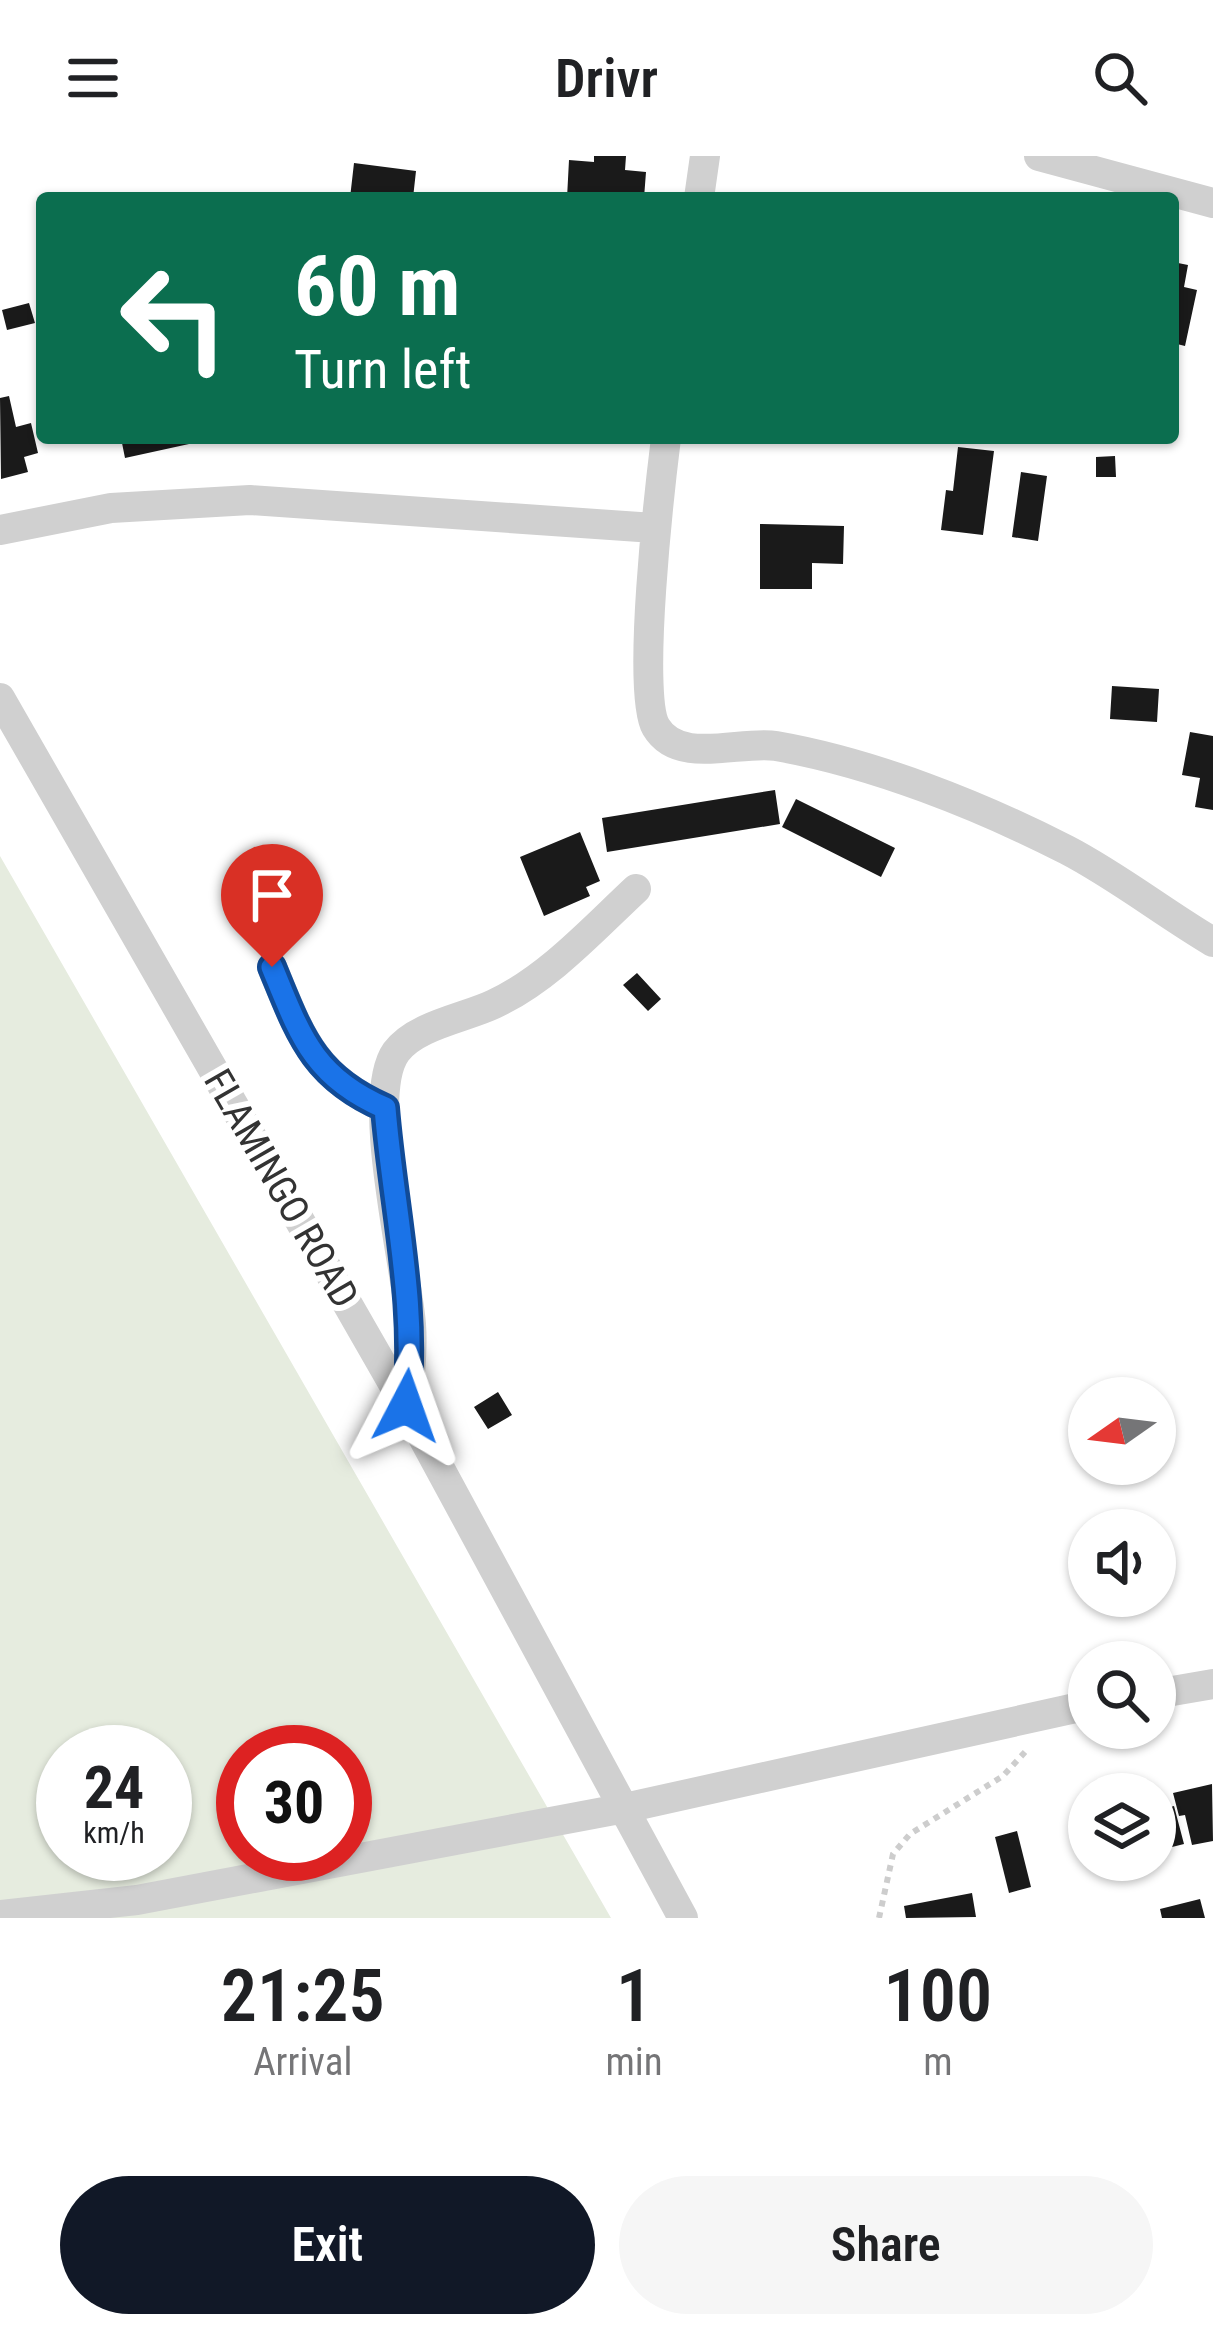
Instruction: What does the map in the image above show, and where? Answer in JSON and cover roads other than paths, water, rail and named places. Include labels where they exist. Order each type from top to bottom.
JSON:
[{"type":"street","points":[[700,192],[705,156]]},
{"type":"street","points":[[1039,156],[1175,192]]},
{"type":"street","points":[[1179,193],[1213,202]]},
{"type":"street","points":[[665,444],[654,528],[650,711],[657,730],[674,744],[706,749],[765,744],[816,753],[924,788],[1068,850],[1213,942]]},
{"type":"street","points":[[0,530],[111,508],[250,500],[654,528]]},
{"type":"street","name":"FLAMINGO ROAD","points":[[0,698],[406,1406],[682,1918]]},
{"type":"street","points":[[406,1406],[411,1325],[392,1198],[385,1076],[398,1049],[524,986],[636,889]]},
{"type":"street","points":[[272,967],[310,1053],[343,1087],[385,1108]]},
{"type":"street","points":[[1176,1690],[1213,1684]]},
{"type":"street","points":[[0,1915],[137,1900],[625,1808],[1068,1709]]}]
